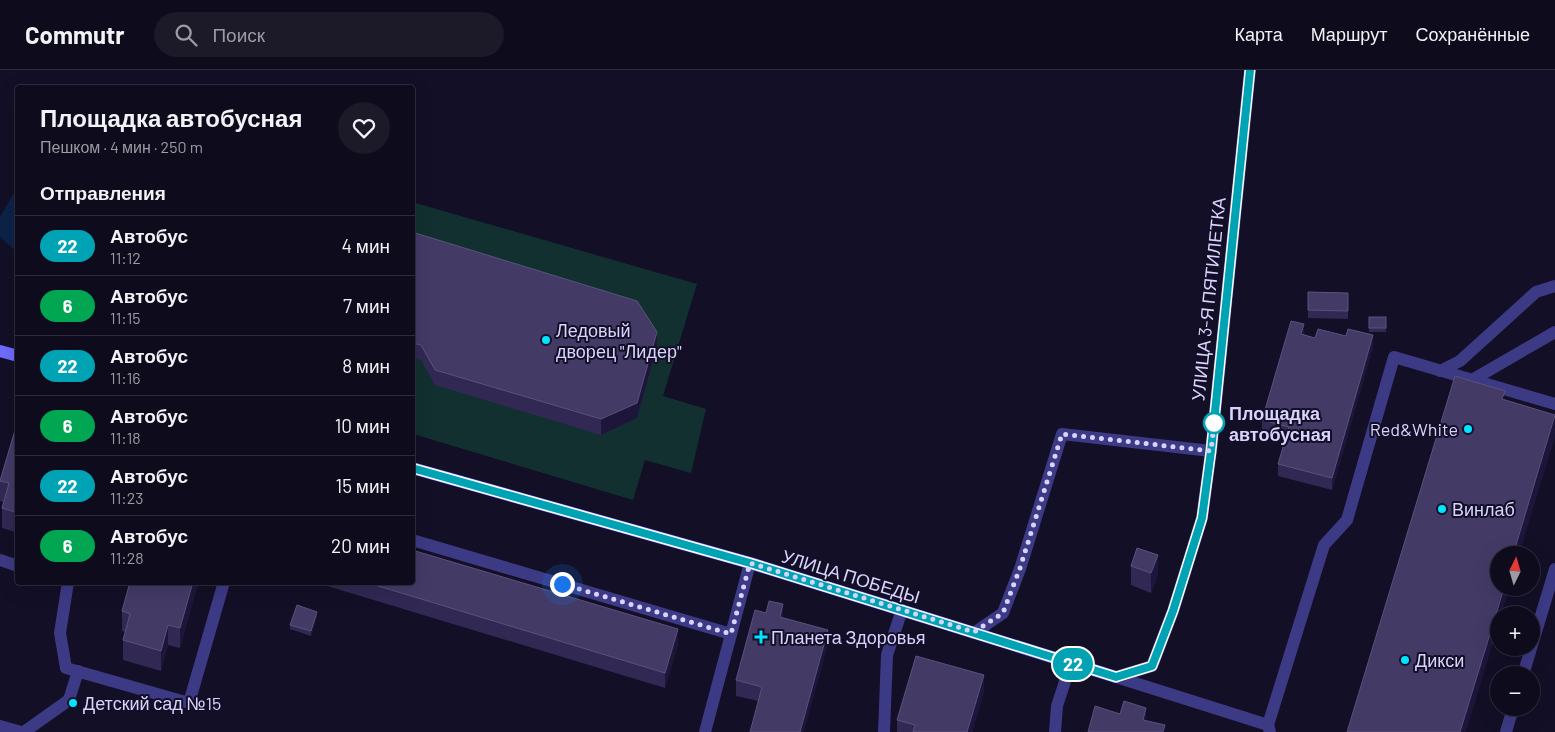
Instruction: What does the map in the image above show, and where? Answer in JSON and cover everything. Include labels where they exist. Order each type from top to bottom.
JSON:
[{"type":"street","name":"УЛИЦА 3-Я ПЯТИЛЕТКА","points":[[1116,677],[1152,666],[1192,555],[1202,518],[1211,451],[1250,70]]},
{"type":"street","points":[[1440,371],[1460,362],[1536,292],[1555,286]]},
{"type":"street","points":[[1472,380],[1555,332]]},
{"type":"street","points":[[0,351],[15,355]]},
{"type":"street","points":[[1269,728],[1324,546],[1347,520],[1394,357],[1555,404]]},
{"type":"street","points":[[974,632],[1003,613],[1020,568],[1062,434],[1211,451]]},
{"type":"street","name":"УЛИЦА ПОБЕДЫ","points":[[415,469],[750,563],[1116,677],[1269,728]]},
{"type":"street","points":[[415,541],[731,634]]},
{"type":"street","points":[[0,560],[15,565]]},
{"type":"street","points":[[705,732],[750,563]]},
{"type":"street","points":[[1526,666],[1555,570]]},
{"type":"street","points":[[68,585],[60,633],[66,668],[189,703],[223,585]]},
{"type":"street","points":[[884,732],[887,655],[902,610]]},
{"type":"street","points":[[1056,732],[1057,706],[1071,663]]},
{"type":"street","points":[[0,726],[22,732],[68,700],[78,671]]},
{"type":"street","points":[[1506,732],[1511,716]]},
{"type":"green space","name":"Ледовый дворец \"Лидер\"","points":[[415,203],[697,284],[663,396],[706,409],[691,473],[645,460],[633,500],[415,435]]},
{"type":"water","points":[[15,183],[15,250],[0,237],[0,217],[14,193]]},
{"type":"building","points":[[415,233],[637,301],[657,332],[637,403],[601,419],[435,370],[421,345],[415,344]]},
{"type":"building","points":[[1308,292],[1348,293],[1348,311],[1308,310]]},
{"type":"building","points":[[1369,317],[1386,317],[1386,328],[1369,328]]},
{"type":"building","points":[[1291,321],[1304,324],[1301,334],[1315,338],[1318,329],[1346,336],[1348,329],[1373,335],[1332,478],[1278,464],[1289,427],[1262,420]]},
{"type":"building","points":[[1455,376],[1505,391],[1502,399],[1555,415],[1516,546],[1490,546],[1490,596],[1502,596],[1498,606],[1490,606],[1490,634],[1460,732],[1347,732]]},
{"type":"building","points":[[15,430],[15,512],[2,508],[9,483],[0,481]]},
{"type":"building","points":[[1137,548],[1158,555],[1151,573],[1131,566]]},
{"type":"building","points":[[415,551],[678,629],[665,673],[375,585],[415,585]]},
{"type":"building","points":[[129,585],[192,585],[180,628],[168,625],[161,651],[123,640],[130,614],[122,611]]},
{"type":"building","points":[[769,601],[783,604],[780,617],[828,630],[800,732],[750,732],[762,687],[736,680],[755,610],[766,613]]},
{"type":"building","points":[[297,605],[317,612],[311,631],[290,625]]},
{"type":"building","points":[[916,656],[984,675],[967,732],[913,732],[915,725],[897,720]]},
{"type":"building","points":[[1124,701],[1146,708],[1143,720],[1165,725],[1163,732],[1088,732],[1095,706],[1120,714]]},
{"type":"bus line","name":"22","points":[[415,469],[750,563],[1116,677],[1152,666],[1192,555],[1202,518],[1209,473],[1238,169],[1250,70]]},
{"type":"place","name":"Ледовый дворец \"Лидер\"","points":[[546,340]]},
{"type":"place","name":"Площадка автобусная","points":[[1214,423]]},
{"type":"place","name":"Red&White","points":[[1468,429]]},
{"type":"place","name":"Винлаб","points":[[1442,509]]},
{"type":"place","name":"Планета Здоровья","points":[[761,637]]},
{"type":"place","name":"Дикси","points":[[1405,660]]},
{"type":"place","name":"Детский сад №15","points":[[73,703]]},
{"type":"route","points":[[562,584],[731,634],[750,563],[974,632],[1003,613],[1020,568],[1062,434],[1211,451],[1215,415],[1214,423]]}]
